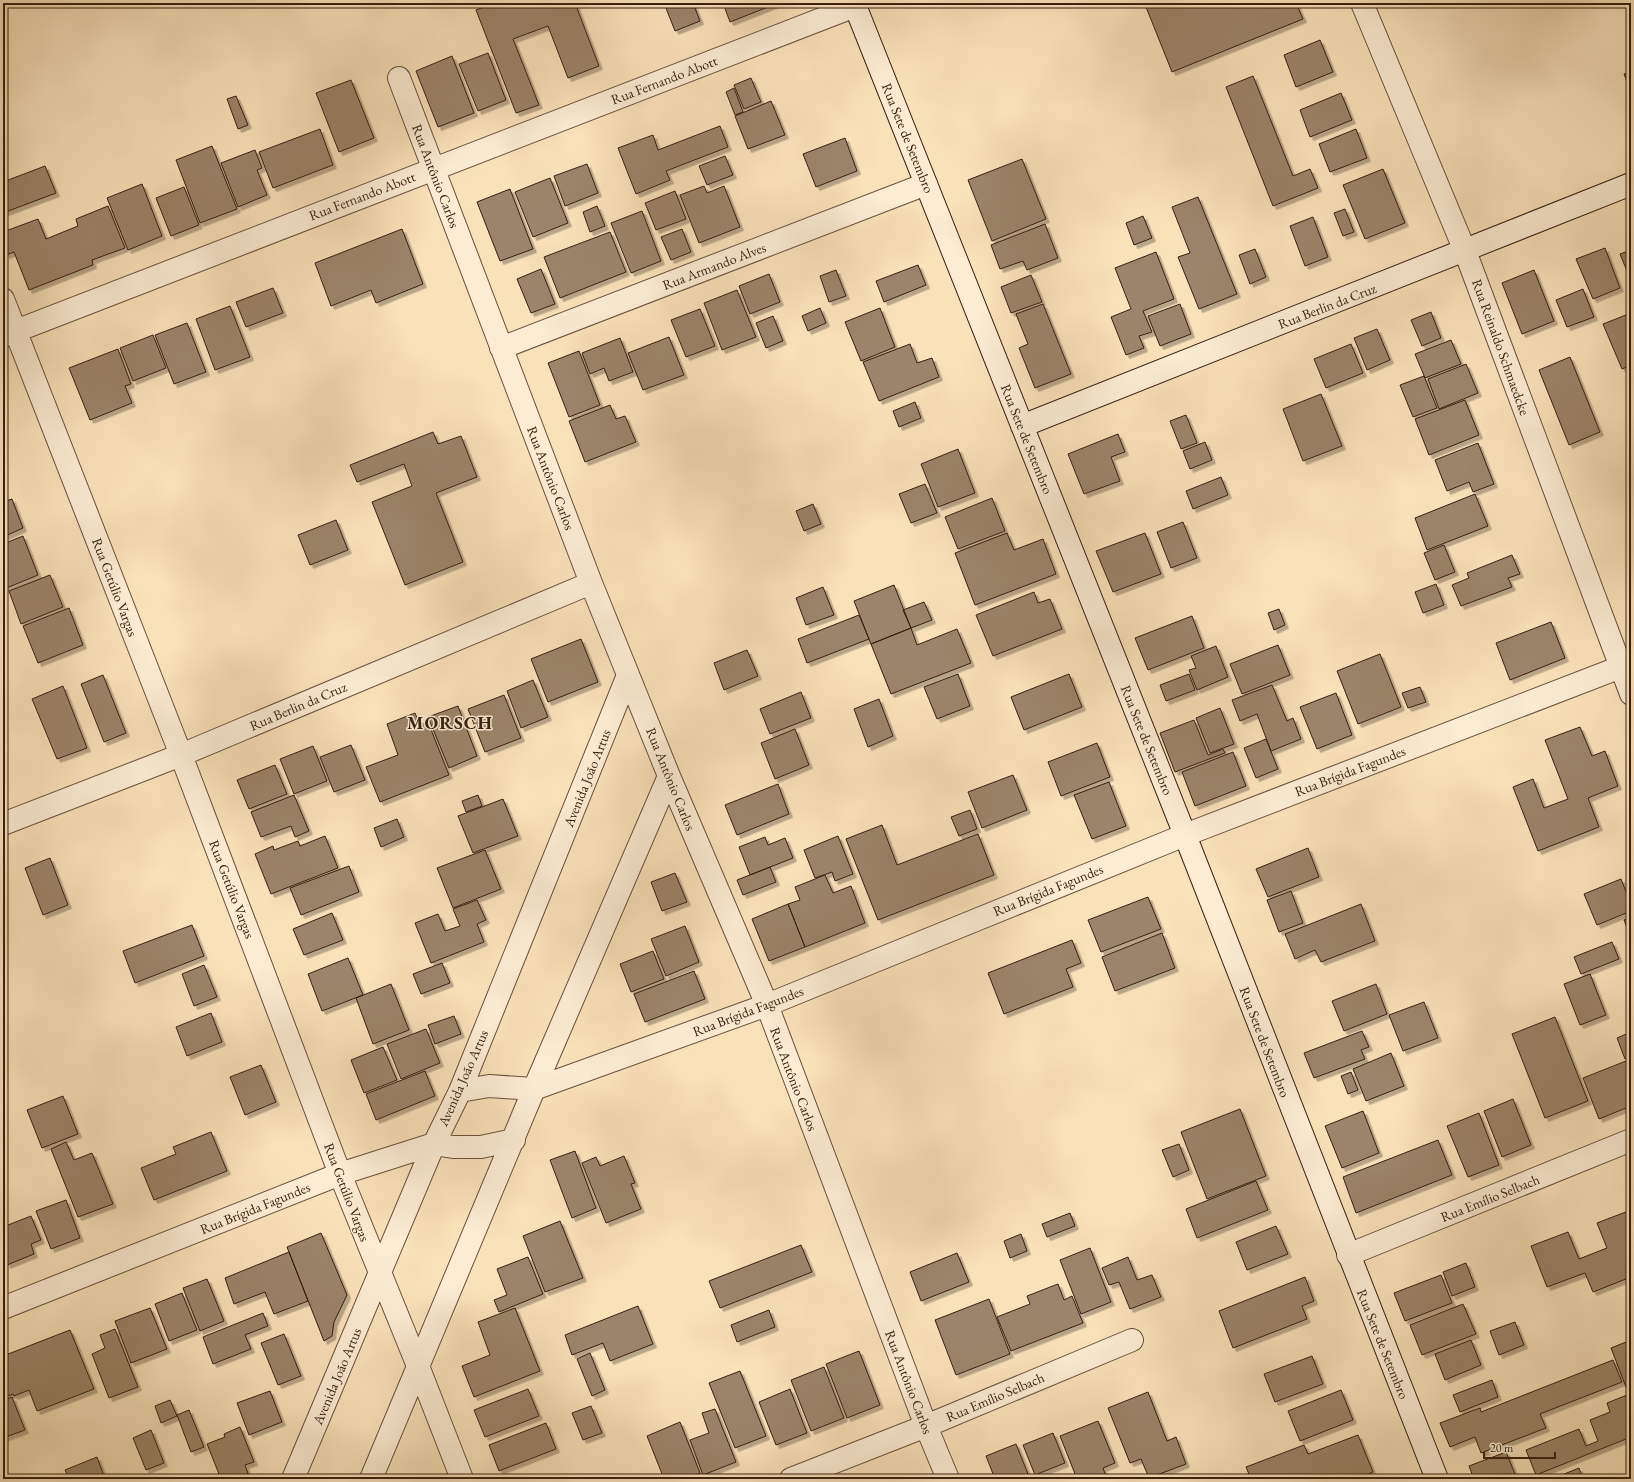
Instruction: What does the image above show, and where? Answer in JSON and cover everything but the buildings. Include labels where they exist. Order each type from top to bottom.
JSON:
[{"type":"street","name":"Rua Reinaldo Schmaedcke","points":[[1362,3],[1465,251],[1625,665],[1631,694]]},
{"type":"street","name":"Rua Fernando Abott","points":[[9,333],[855,4]]},
{"type":"street","name":"Rua Sete de Setembro","points":[[855,4],[1185,835],[1348,1255],[1437,1479]]},
{"type":"street","name":"Rua Antônio Carlos","points":[[399,78],[591,583],[669,776],[766,1005],[926,1426],[948,1479]]},
{"type":"street","name":"Rua Armando Alves","points":[[501,348],[926,184]]},
{"type":"street","name":"Rua Berlin da Cruz","points":[[1022,426],[1631,184]]},
{"type":"street","name":"Rua Getúlio Vargas","points":[[3,298],[9,333],[181,755],[340,1174],[462,1479]]},
{"type":"street","name":"Rua Berlin da Cruz","points":[[3,824],[181,755],[591,583]]},
{"type":"street","name":"Rua Brígida Fagundes","points":[[460,1091],[489,1086],[534,1089],[766,1005],[1185,835],[1625,665]]},
{"type":"street","name":"Avenida João Artus","points":[[293,1479],[434,1144],[460,1091],[628,675]]},
{"type":"street","points":[[371,1479],[514,1140],[534,1089],[669,776]]},
{"type":"street","name":"Rua Brígida Fagundes","points":[[3,1308],[340,1174],[434,1144],[453,1147],[481,1147],[514,1140]]},
{"type":"street","name":"Rua Emílio Selbach","points":[[1348,1255],[1631,1140]]},
{"type":"street","name":"Rua Emílio Selbach","points":[[791,1479],[926,1426],[1132,1340]]},
{"type":"district","name":"MORSCH","points":[[450,723]]}]
